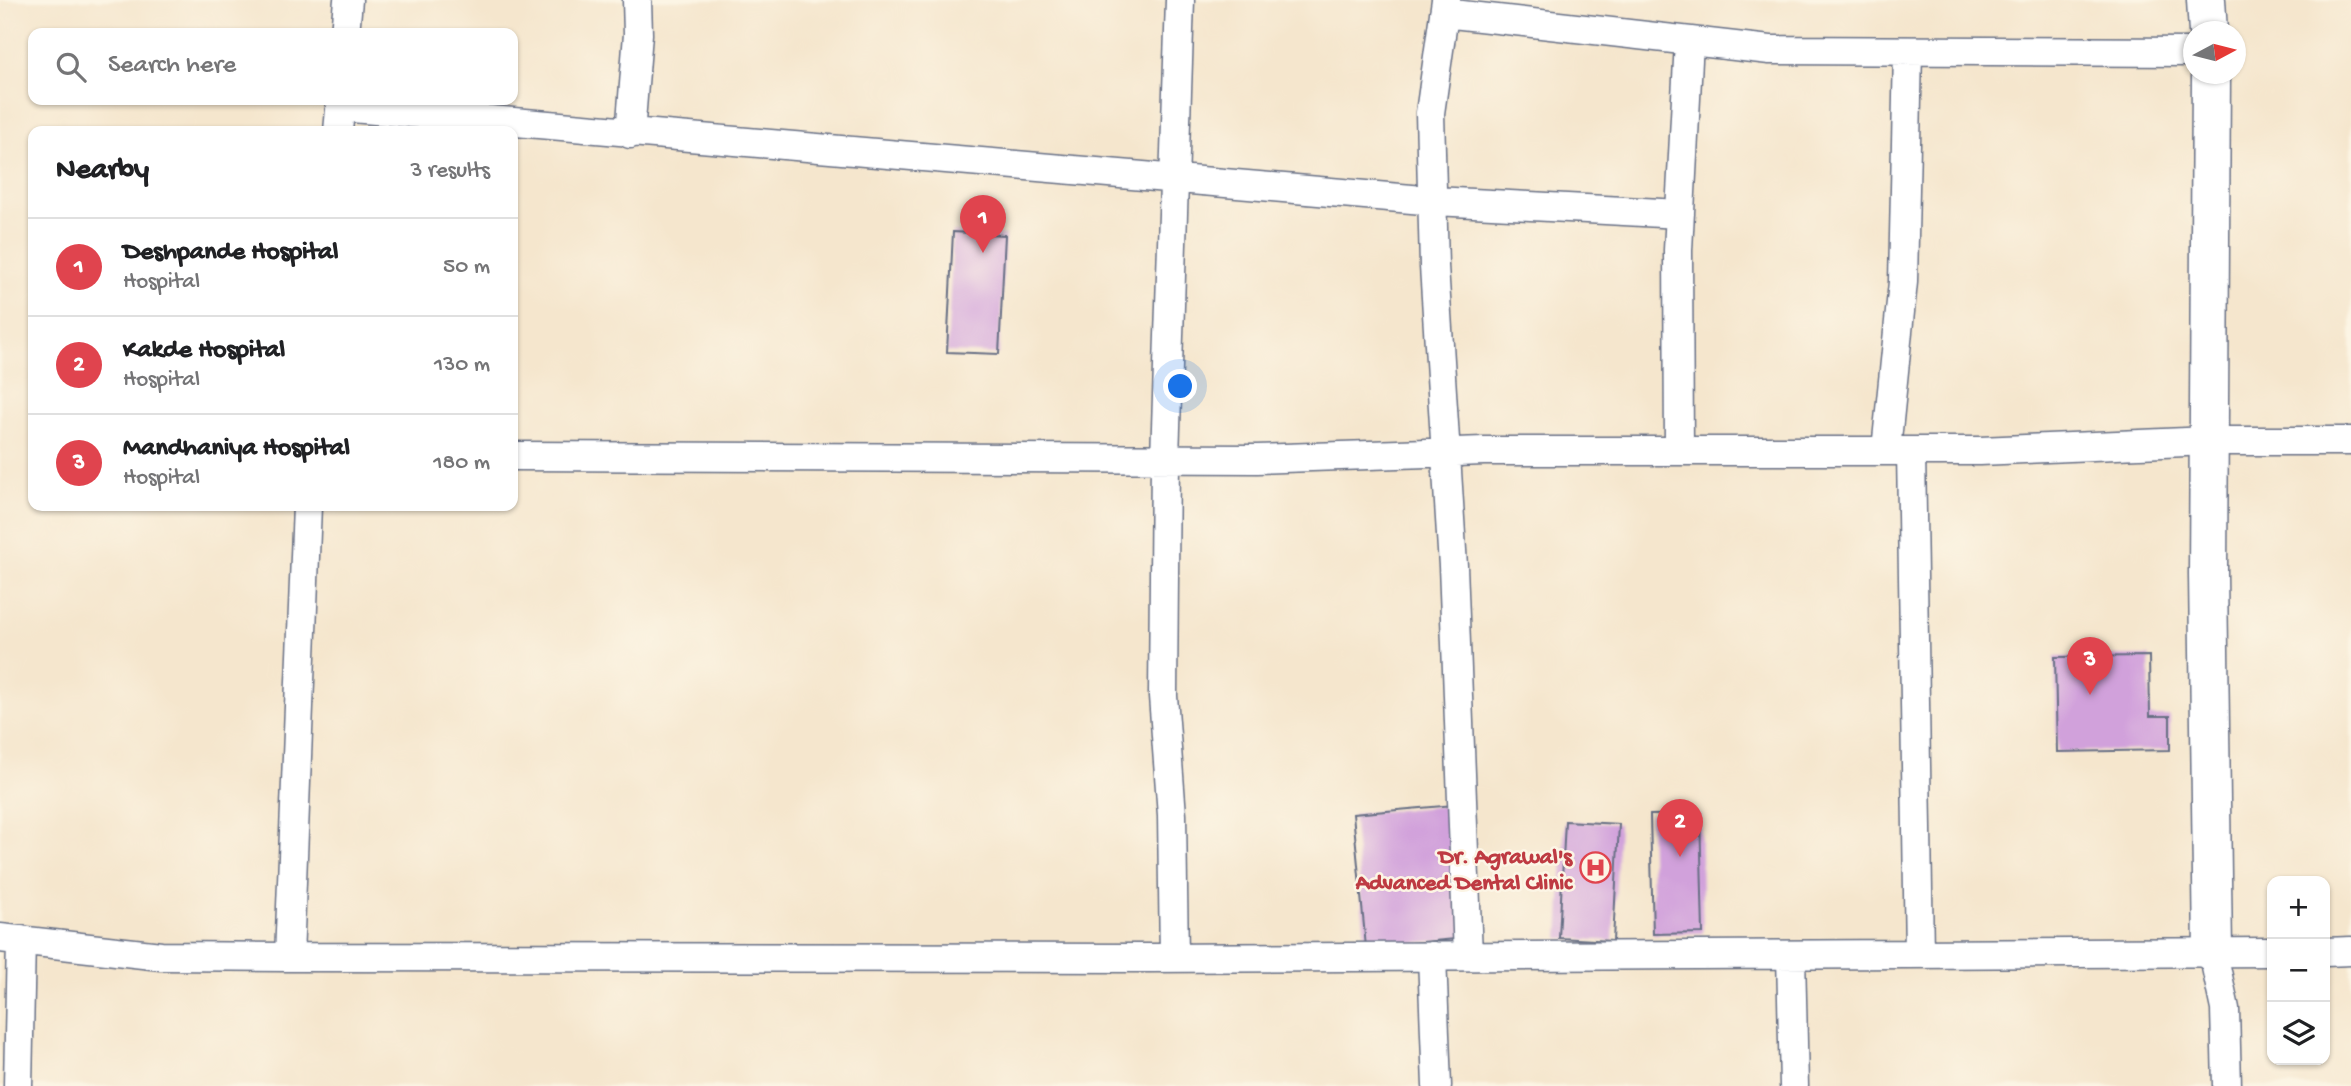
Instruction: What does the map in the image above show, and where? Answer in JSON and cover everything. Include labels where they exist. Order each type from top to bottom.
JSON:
[{"type":"street","points":[[345,28],[348,0]]},
{"type":"street","points":[[630,134],[638,34],[637,0]]},
{"type":"street","points":[[1174,957],[1172,815],[1163,696],[1165,458],[1180,0]]},
{"type":"street","points":[[2206,0],[2207,21]]},
{"type":"street","points":[[1468,956],[1454,579],[1434,266],[1435,201],[1430,113],[1445,7],[1770,50],[2183,52]]},
{"type":"street","points":[[1679,451],[1679,214],[1689,41]]},
{"type":"street","points":[[1908,51],[1899,450],[1919,954]]},
{"type":"street","points":[[2211,84],[2209,441],[2213,953],[2225,1009],[2227,1086]]},
{"type":"street","points":[[340,113],[1173,176],[1435,201],[1679,214]]},
{"type":"street","points":[[518,456],[1257,459],[1446,452],[1980,451],[2209,441],[2351,441]]},
{"type":"street","points":[[289,957],[307,511]]},
{"type":"street","points":[[18,1086],[10,939],[161,956],[289,957],[1174,957],[2267,952]]},
{"type":"street","points":[[2330,951],[2351,951]]},
{"type":"street","points":[[1791,955],[1794,1086]]},
{"type":"street","points":[[1432,956],[1437,1086]]},
{"type":"building","points":[[953,232],[1005,235],[999,354],[947,352]]},
{"type":"building","points":[[2149,656],[2150,716],[2170,716],[2170,750],[2057,752],[2055,657]]},
{"type":"building","points":[[1454,805],[1467,938],[1366,947],[1353,814]]},
{"type":"building","points":[[1700,814],[1703,933],[1653,934],[1650,815]]},
{"type":"building","points":[[1565,821],[1619,824],[1613,941],[1559,938]]},
{"type":"place","name":"Deshpande Hospital","points":[[983,253]]},
{"type":"place","name":"Mandhaniya Hospital","points":[[2090,695]]},
{"type":"place","name":"Kakde Hospital","points":[[1680,857]]},
{"type":"place","name":"Dr. Agrawal's Advanced Dental Clinic","points":[[1595,868]]}]
